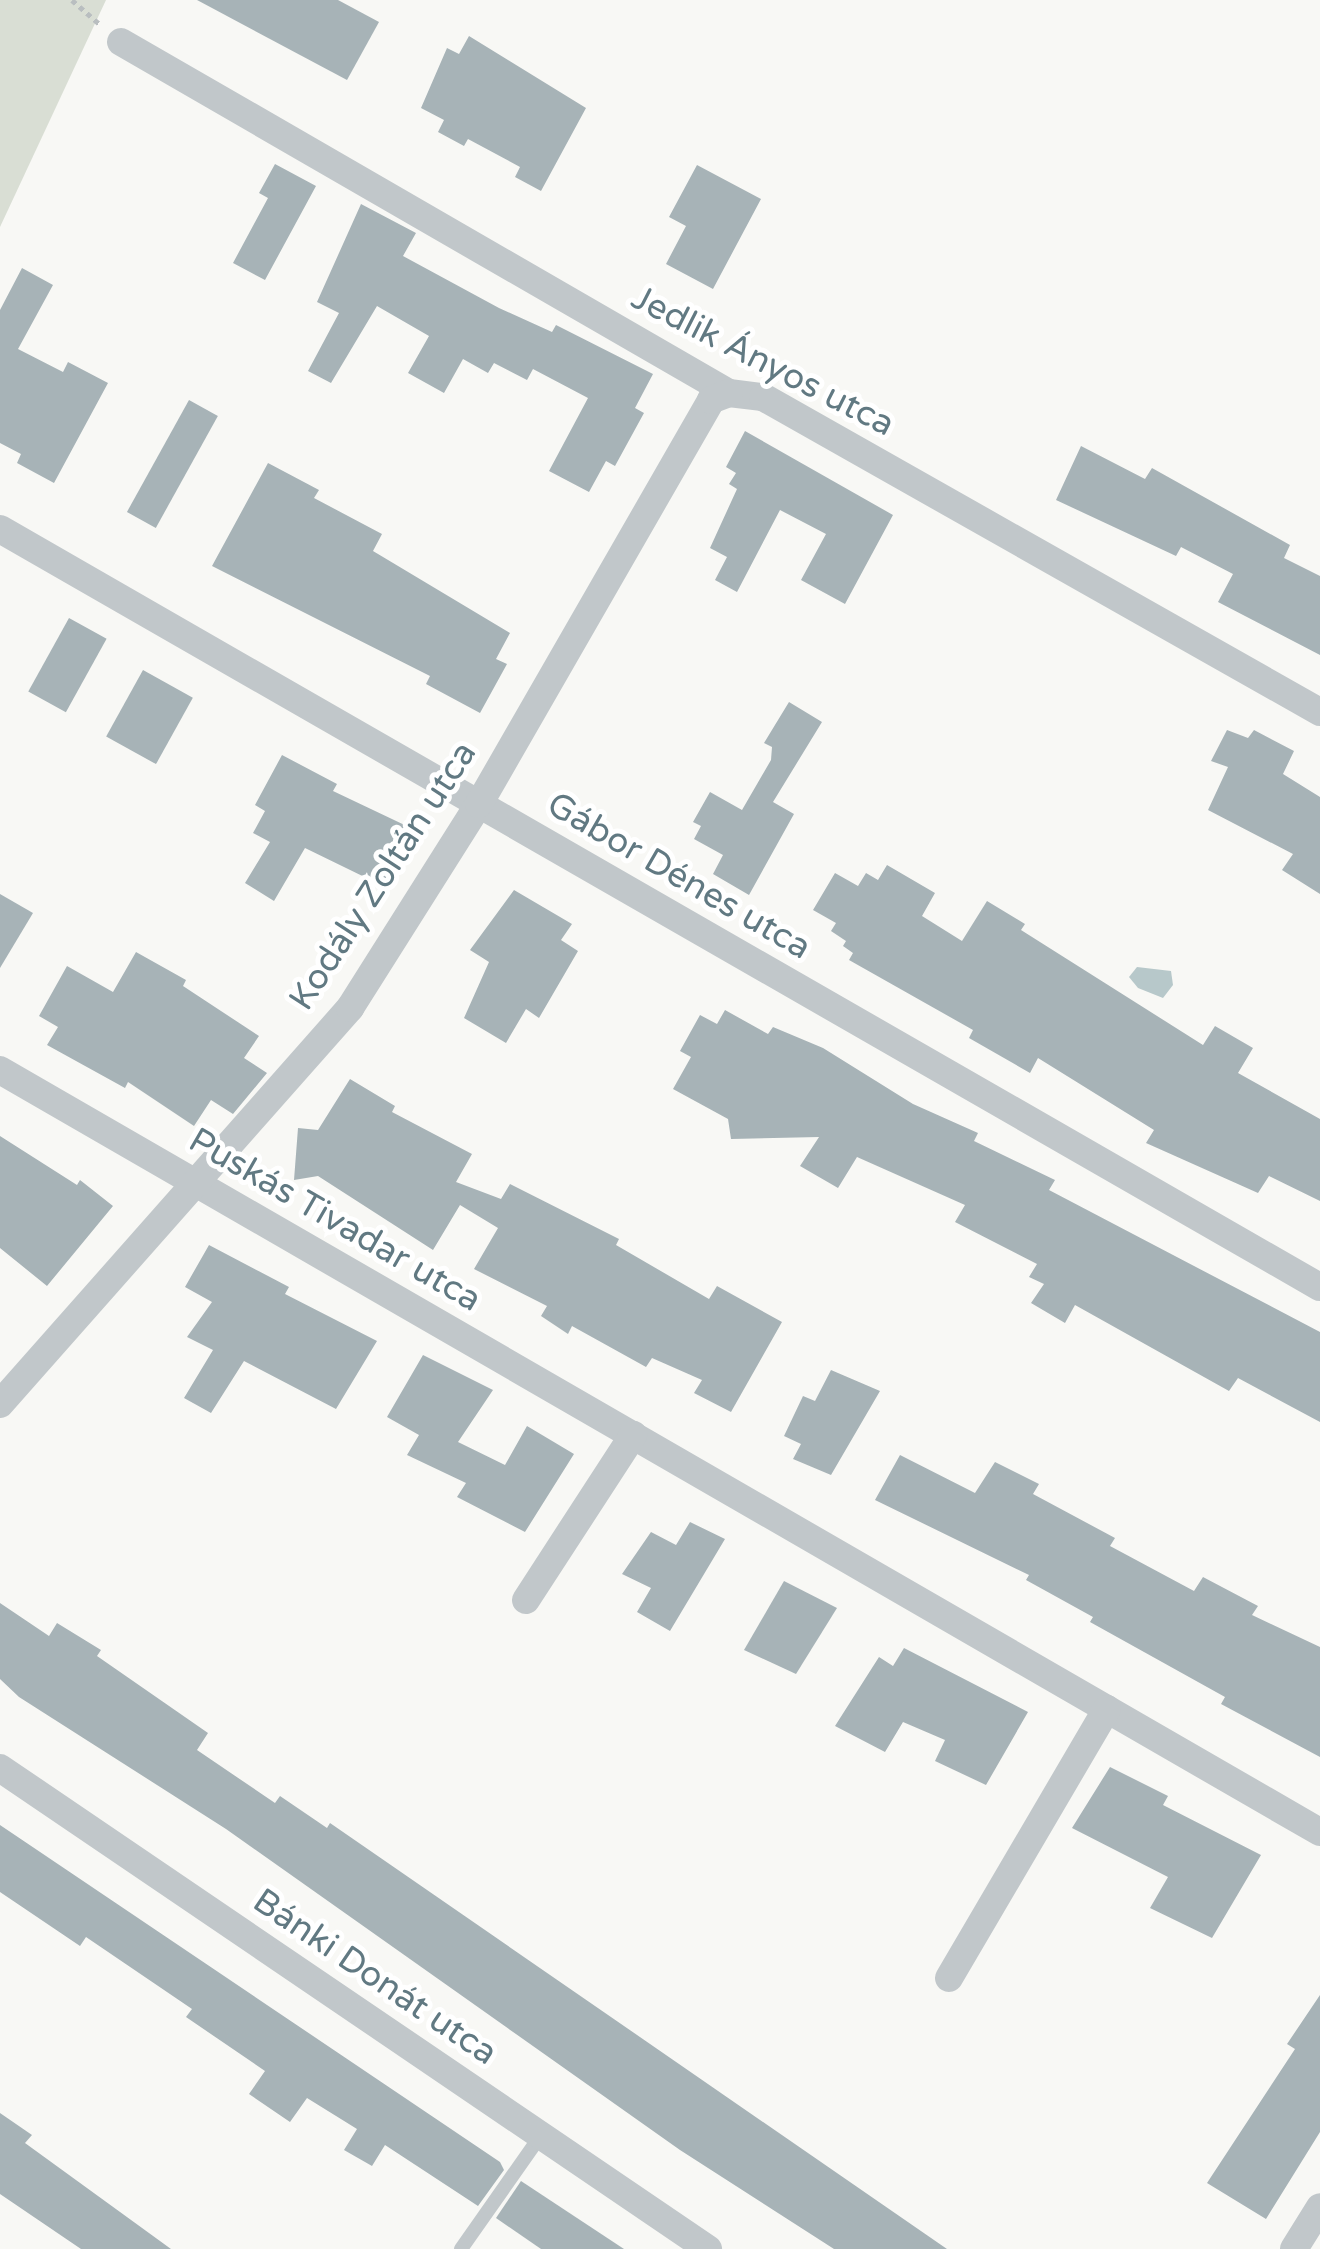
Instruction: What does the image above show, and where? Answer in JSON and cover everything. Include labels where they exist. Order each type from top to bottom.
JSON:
[{"type":"street","name":"Jedlik Ányos utca","points":[[122,42],[730,393],[762,397],[1320,712]]},
{"type":"street","name":"Kodály Zoltán utca","points":[[0,1404],[350,1008],[478,804],[711,400],[730,393]]},
{"type":"street","name":"Gábor Dénes utca","points":[[0,529],[1320,1287]]},
{"type":"street","name":"Puskás Tivadar utca","points":[[0,1070],[1320,1832]]},
{"type":"street","points":[[526,1600],[633,1435]]},
{"type":"street","points":[[949,1978],[1107,1709]]},
{"type":"street","name":"Bánki Donát utca","points":[[0,1768],[708,2249]]},
{"type":"street","points":[[1294,2249],[1320,2208]]},
{"type":"lane","points":[[461,2249],[542,2135]]},
{"type":"path","points":[[72,0],[122,42]]},
{"type":"shaded area","points":[[0,0],[106,0],[0,227]]},
{"type":"shaded area","points":[[1137,967],[1171,971],[1173,985],[1163,998],[1138,988],[1129,977]]},
{"type":"building","points":[[197,0],[338,0],[379,22],[347,80]]},
{"type":"building","points":[[469,36],[586,108],[541,191],[515,177],[520,167],[468,139],[464,146],[438,132],[444,120],[421,108],[447,48],[459,54]]},
{"type":"building","points":[[275,164],[316,186],[265,280],[233,263],[268,198],[259,193]]},
{"type":"building","points":[[697,165],[761,199],[713,289],[666,264],[686,226],[669,217]]},
{"type":"building","points":[[361,204],[416,233],[403,256],[499,308],[552,332],[556,325],[653,374],[635,408],[644,413],[615,466],[606,461],[589,492],[549,471],[588,398],[533,369],[527,380],[494,363],[488,373],[463,359],[444,393],[408,373],[429,336],[377,306],[331,383],[308,371],[339,313],[317,302]]},
{"type":"building","points":[[22,268],[53,285],[18,349],[63,372],[68,362],[108,383],[54,483],[17,463],[21,454],[0,443],[0,310]]},
{"type":"building","points":[[189,400],[218,416],[156,528],[127,512]]},
{"type":"building","points":[[745,431],[893,515],[845,604],[801,580],[826,534],[780,510],[737,592],[715,580],[727,557],[710,548],[737,489],[729,484],[736,473],[726,467]]},
{"type":"building","points":[[1081,446],[1145,479],[1152,468],[1290,545],[1284,558],[1320,576],[1320,655],[1218,602],[1233,574],[1181,547],[1176,556],[1056,500]]},
{"type":"building","points":[[268,463],[319,490],[314,498],[382,534],[373,551],[510,633],[496,659],[507,664],[480,713],[426,684],[430,676],[212,566]]},
{"type":"building","points":[[69,618],[107,639],[66,712],[28,691]]},
{"type":"building","points":[[143,670],[193,698],[156,764],[106,736]]},
{"type":"building","points":[[789,702],[822,722],[773,802],[794,814],[749,895],[713,874],[723,855],[694,839],[701,826],[693,822],[710,792],[742,810],[771,760],[772,747],[764,743]]},
{"type":"building","points":[[1227,730],[1248,738],[1254,730],[1294,751],[1283,774],[1320,797],[1320,894],[1282,870],[1293,854],[1208,810],[1228,767],[1211,761]]},
{"type":"building","points":[[282,755],[337,784],[333,791],[413,829],[385,887],[305,848],[274,901],[245,883],[270,842],[253,833],[265,811],[255,805]]},
{"type":"building","points":[[887,865],[935,893],[922,916],[962,941],[987,901],[1025,924],[1021,930],[1203,1045],[1215,1026],[1253,1048],[1238,1073],[1320,1119],[1320,1201],[1269,1176],[1258,1193],[1146,1143],[1154,1130],[1038,1058],[1030,1073],[969,1038],[973,1030],[849,960],[853,953],[843,946],[846,941],[831,931],[836,923],[813,910],[835,873],[858,886],[866,873],[878,880]]},
{"type":"building","points":[[514,890],[572,924],[561,940],[578,951],[539,1018],[526,1009],[506,1043],[464,1018],[489,962],[470,950]]},
{"type":"building","points":[[0,894],[33,913],[0,968]]},
{"type":"building","points":[[136,952],[186,980],[183,986],[259,1036],[244,1058],[267,1073],[233,1114],[211,1100],[194,1126],[128,1082],[125,1088],[47,1045],[58,1027],[39,1016],[67,966],[113,992]]},
{"type":"building","points":[[725,1010],[768,1034],[773,1027],[823,1048],[913,1104],[978,1133],[974,1141],[1055,1180],[1049,1190],[1320,1332],[1320,1422],[1238,1378],[1229,1391],[1075,1305],[1065,1323],[1031,1303],[1044,1284],[1029,1277],[1037,1264],[955,1222],[965,1205],[857,1157],[838,1188],[800,1166],[819,1137],[731,1139],[728,1119],[673,1089],[691,1057],[680,1051],[700,1015],[717,1024]]},
{"type":"building","points":[[350,1079],[395,1106],[392,1112],[472,1154],[456,1182],[501,1199],[510,1184],[619,1239],[616,1245],[709,1299],[717,1286],[782,1322],[731,1412],[694,1393],[702,1380],[652,1358],[646,1367],[572,1326],[568,1334],[541,1316],[547,1306],[474,1269],[498,1228],[460,1205],[433,1250],[318,1176],[294,1180],[298,1128],[318,1130]]},
{"type":"building","points":[[0,1136],[77,1185],[80,1180],[113,1206],[47,1286],[0,1248]]},
{"type":"building","points":[[209,1245],[289,1287],[285,1294],[377,1341],[336,1409],[244,1361],[211,1413],[184,1398],[213,1350],[187,1337],[212,1302],[185,1287]]},
{"type":"building","points":[[423,1355],[493,1390],[458,1442],[505,1465],[527,1426],[574,1454],[525,1532],[457,1497],[466,1483],[407,1455],[419,1435],[387,1417]]},
{"type":"building","points":[[831,1370],[880,1391],[831,1475],[793,1459],[801,1444],[784,1436],[803,1396],[815,1401]]},
{"type":"building","points":[[900,1455],[975,1493],[995,1462],[1039,1484],[1033,1494],[1115,1538],[1110,1546],[1194,1591],[1203,1577],[1258,1606],[1252,1615],[1320,1647],[1320,1757],[1221,1704],[1225,1697],[1090,1622],[1093,1617],[1026,1580],[1029,1575],[875,1500]]},
{"type":"building","points":[[690,1522],[725,1539],[670,1631],[637,1612],[651,1588],[622,1574],[651,1532],[676,1545]]},
{"type":"building","points":[[784,1581],[837,1608],[796,1674],[744,1650]]},
{"type":"building","points":[[0,1603],[49,1636],[57,1623],[101,1650],[97,1656],[208,1733],[197,1750],[275,1803],[280,1796],[327,1828],[330,1823],[947,2249],[834,2249],[680,2150],[226,1829],[19,1697],[0,1679]]},
{"type":"building","points":[[904,1648],[1028,1712],[986,1785],[935,1761],[945,1740],[903,1722],[885,1752],[835,1726],[879,1657],[893,1666]]},
{"type":"building","points":[[1110,1767],[1168,1796],[1163,1805],[1261,1855],[1212,1938],[1150,1908],[1168,1877],[1072,1828]]},
{"type":"building","points":[[0,1825],[500,2162],[504,2170],[478,2206],[385,2145],[372,2166],[344,2150],[357,2129],[307,2098],[290,2122],[249,2094],[265,2071],[186,2017],[192,2009],[86,1937],[80,1946],[0,1892]]},
{"type":"building","points":[[1320,1995],[1320,2132],[1266,2219],[1207,2183],[1295,2049],[1287,2044]]},
{"type":"building","points":[[0,2113],[32,2135],[25,2143],[171,2249],[81,2249],[0,2194]]},
{"type":"building","points":[[521,2181],[624,2249],[541,2249],[496,2218]]}]
